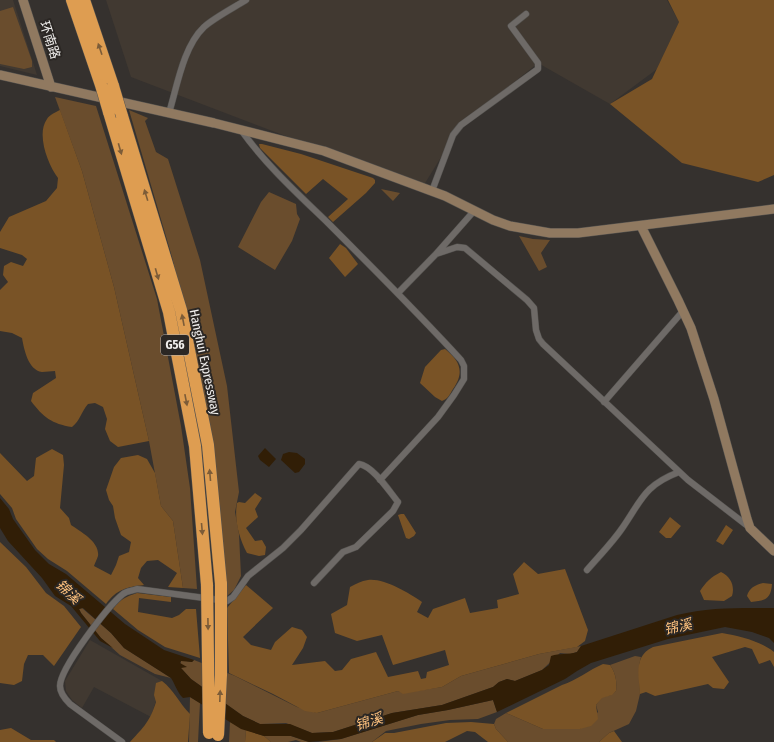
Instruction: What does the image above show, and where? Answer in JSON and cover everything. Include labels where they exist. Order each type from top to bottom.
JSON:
[{"type":"highway","name":"Hanghui Expressway","points":[[72,0],[107,86],[122,116],[181,310],[208,445],[221,584],[221,675],[213,738]]},
{"type":"highway","name":"Hanghui Expressway","points":[[84,0],[107,86],[109,112],[169,312],[195,446],[207,585],[213,738]]},
{"type":"street","name":"环南路","points":[[23,0],[51,87]]},
{"type":"street","points":[[169,113],[185,58],[194,39],[205,26],[246,0]]},
{"type":"street","points":[[432,191],[453,135],[461,125],[538,69],[538,63],[511,26],[526,14]]},
{"type":"street","points":[[0,75],[169,113],[324,151],[445,196],[493,220],[510,226],[550,233],[578,233],[774,209]]},
{"type":"street","points":[[241,130],[254,148],[281,177],[398,293],[461,360],[464,366],[464,379],[438,417],[380,480]]},
{"type":"street","points":[[398,293],[436,254],[474,211]]},
{"type":"street","points":[[641,226],[691,328],[714,399],[750,528]]},
{"type":"street","points":[[436,254],[457,247],[465,248],[527,300],[534,308],[536,330],[539,339],[679,472],[750,528],[774,551]]},
{"type":"street","points":[[604,402],[683,311]]},
{"type":"street","points":[[122,742],[70,704],[63,696],[60,687],[61,677],[87,636],[110,606],[124,593],[137,589],[227,600],[233,597],[248,576],[283,548],[301,530],[359,464],[365,465],[380,480],[398,502],[393,511],[356,547],[343,552],[314,583]]},
{"type":"street","points":[[587,570],[622,528],[644,494],[656,483],[679,472]]},
{"type":"shaded area","points":[[0,0],[13,0],[37,75],[0,66]]},
{"type":"shaded area","points":[[106,0],[667,0],[679,22],[657,69],[610,104],[538,63],[461,125],[422,188],[131,77]]},
{"type":"shaded area","points":[[668,0],[774,0],[774,175],[758,182],[682,163],[610,104],[652,79],[679,22]]},
{"type":"shaded area","points":[[13,7],[32,61],[32,67],[24,69],[0,64],[0,11]]},
{"type":"shaded area","points":[[55,97],[96,106],[157,299],[181,426],[190,488],[197,589],[183,588],[173,521],[161,506],[149,441],[114,287],[82,171]]},
{"type":"shaded area","points":[[60,110],[82,171],[114,287],[149,441],[118,447],[110,441],[105,429],[107,419],[103,407],[95,403],[88,404],[77,422],[72,427],[53,422],[48,419],[31,401],[33,393],[56,378],[55,371],[42,372],[37,370],[30,363],[22,338],[12,333],[0,331],[0,290],[8,282],[3,275],[4,266],[11,262],[23,266],[27,259],[22,255],[0,248],[0,232],[9,217],[46,201],[57,188],[58,178],[47,158],[43,141],[43,133],[44,125],[48,118]]},
{"type":"shaded area","points":[[129,110],[148,118],[145,121],[156,152],[168,159],[200,260],[227,386],[239,492],[235,512],[239,534],[241,576],[234,590],[227,596],[223,546],[195,354],[172,257]]},
{"type":"shaded area","points":[[259,144],[301,154],[373,178],[375,183],[366,193],[333,222],[328,217],[348,199],[323,179],[306,194],[260,148]]},
{"type":"shaded area","points":[[381,189],[400,193],[393,201]]},
{"type":"shaded area","points":[[269,192],[296,204],[297,214],[300,219],[292,241],[275,270],[238,247],[261,202]]},
{"type":"shaded area","points":[[519,236],[550,240],[541,253],[547,267],[539,271]]},
{"type":"shaded area","points":[[340,244],[346,248],[358,264],[345,277],[329,258]]},
{"type":"shaded area","points":[[445,349],[457,362],[460,372],[457,383],[446,399],[442,401],[435,397],[420,383],[425,367],[441,350]]},
{"type":"shaded area","points":[[52,449],[63,455],[64,465],[60,508],[69,518],[71,525],[89,538],[96,546],[98,556],[94,566],[111,575],[119,556],[129,552],[131,542],[121,535],[115,518],[113,506],[109,500],[106,490],[114,467],[121,458],[138,455],[147,459],[155,473],[161,506],[173,521],[183,588],[168,587],[177,573],[158,560],[147,561],[141,568],[138,578],[144,585],[118,592],[106,604],[67,571],[48,559],[37,549],[16,519],[12,508],[0,494],[0,453],[27,481],[34,476],[36,458]]},
{"type":"shaded area","points":[[255,493],[262,498],[255,509],[258,517],[246,528],[255,541],[262,540],[266,547],[265,555],[259,556],[247,553],[240,535],[236,516],[237,503],[245,503]]},
{"type":"shaded area","points":[[404,514],[416,533],[409,539],[406,538],[398,515]]},
{"type":"shaded area","points":[[670,517],[681,526],[671,538],[666,538],[659,532]]},
{"type":"shaded area","points":[[726,525],[733,530],[723,545],[716,541]]},
{"type":"shaded area","points":[[0,542],[26,567],[46,593],[64,606],[81,627],[54,666],[43,655],[28,655],[24,664],[22,681],[14,685],[0,683]]},
{"type":"shaded area","points":[[524,562],[538,574],[565,569],[588,630],[585,641],[577,647],[539,654],[461,676],[442,687],[403,694],[398,691],[317,713],[305,711],[229,673],[227,608],[246,585],[273,608],[243,637],[251,645],[271,650],[275,642],[292,627],[302,630],[307,637],[303,648],[292,665],[325,661],[335,671],[342,670],[351,659],[376,652],[388,677],[418,671],[421,679],[426,678],[427,672],[449,665],[445,650],[393,665],[382,635],[357,641],[335,633],[331,614],[347,605],[350,587],[368,580],[381,581],[389,584],[422,602],[417,612],[428,618],[433,609],[465,598],[470,613],[498,608],[497,600],[519,594],[513,574]]},
{"type":"shaded area","points":[[721,572],[730,579],[733,589],[732,596],[724,601],[704,600],[700,591],[709,580]]},
{"type":"shaded area","points":[[763,583],[772,584],[769,596],[764,600],[751,602],[747,596],[749,591],[755,586]]},
{"type":"shaded area","points":[[137,593],[171,597],[171,602],[139,598],[138,612],[172,618],[179,615],[186,609],[196,609],[200,658],[165,647],[138,630],[113,609],[124,599]]},
{"type":"shaded area","points":[[82,608],[111,633],[124,648],[171,678],[155,674],[120,655],[101,638],[81,613],[79,609]]},
{"type":"shaded area","points":[[722,633],[750,640],[768,648],[774,652],[774,667],[770,660],[759,664],[752,649],[745,647],[712,657],[729,682],[724,689],[713,688],[708,684],[655,696],[646,692],[640,694],[638,674],[640,661],[642,656],[647,651],[653,647]]},
{"type":"shaded area","points":[[90,640],[162,681],[151,717],[94,687],[82,708],[72,700],[66,691],[65,681]]},
{"type":"shaded area","points":[[581,646],[577,652],[570,654],[560,653],[542,670],[515,681],[507,679],[499,682],[493,687],[442,705],[392,713],[333,732],[312,733],[286,723],[260,724],[243,716],[191,679],[180,667],[181,660],[192,662],[194,660],[235,676],[297,707],[317,713],[398,691],[403,693],[442,687],[461,676],[539,654]]},
{"type":"shaded area","points":[[635,656],[641,657],[639,665],[640,694],[636,711],[629,724],[609,733],[599,742],[508,742],[496,729],[494,724],[496,719],[506,713],[543,729],[580,729],[598,712],[596,705],[602,697],[611,695],[616,691],[616,678],[610,665]]},
{"type":"shaded area","points":[[603,664],[610,665],[614,671],[616,691],[612,695],[602,698],[596,705],[598,719],[591,726],[580,729],[543,729],[506,713],[573,680]]},
{"type":"shaded area","points":[[162,681],[170,688],[190,714],[188,742],[130,742],[149,719],[156,702],[154,695],[156,683]]},
{"type":"shaded area","points":[[190,697],[200,703],[198,742],[189,742]]},
{"type":"shaded area","points":[[493,700],[497,712],[478,719],[450,720],[386,731],[372,742],[318,742],[341,739],[418,715]]},
{"type":"shaded area","points":[[230,722],[246,730],[245,742],[229,742]]},
{"type":"shaded area","points":[[471,722],[494,724],[496,729],[508,742],[488,742],[475,732],[467,731],[445,742],[372,742],[385,733],[394,733],[446,723]]},
{"type":"shaded area","points":[[11,728],[31,740],[54,740],[56,742],[0,742],[0,730]]},
{"type":"shaded area","points":[[246,730],[264,736],[271,742],[245,742]]},
{"type":"shaded area","points":[[614,731],[622,742],[599,742],[609,733]]},
{"type":"shaded area","points":[[264,736],[291,736],[309,742],[301,742],[296,740],[288,742],[271,742]]},
{"type":"water","points":[[265,448],[276,459],[269,467],[260,460],[258,456]]},
{"type":"water","points":[[289,452],[297,453],[305,459],[305,464],[299,472],[295,473],[281,460],[283,454]]},
{"type":"water","name":"锦溪","points":[[0,498],[9,509],[13,519],[35,550],[49,564],[66,574],[125,624],[164,650],[194,660],[192,662],[181,661],[180,663],[187,667],[181,668],[191,679],[243,716],[260,724],[290,724],[312,733],[333,732],[392,713],[442,705],[493,687],[499,682],[507,679],[515,681],[542,670],[549,665],[551,656],[577,652],[581,646],[689,612],[725,608],[774,608],[774,643],[769,638],[752,632],[725,627],[668,639],[591,663],[565,679],[497,712],[493,700],[418,715],[341,739],[309,742],[291,736],[264,736],[241,729],[190,697],[183,698],[171,678],[124,648],[111,633],[83,608],[79,609],[101,638],[113,648],[100,641],[71,606],[55,596],[42,578],[8,541],[0,528]]}]
